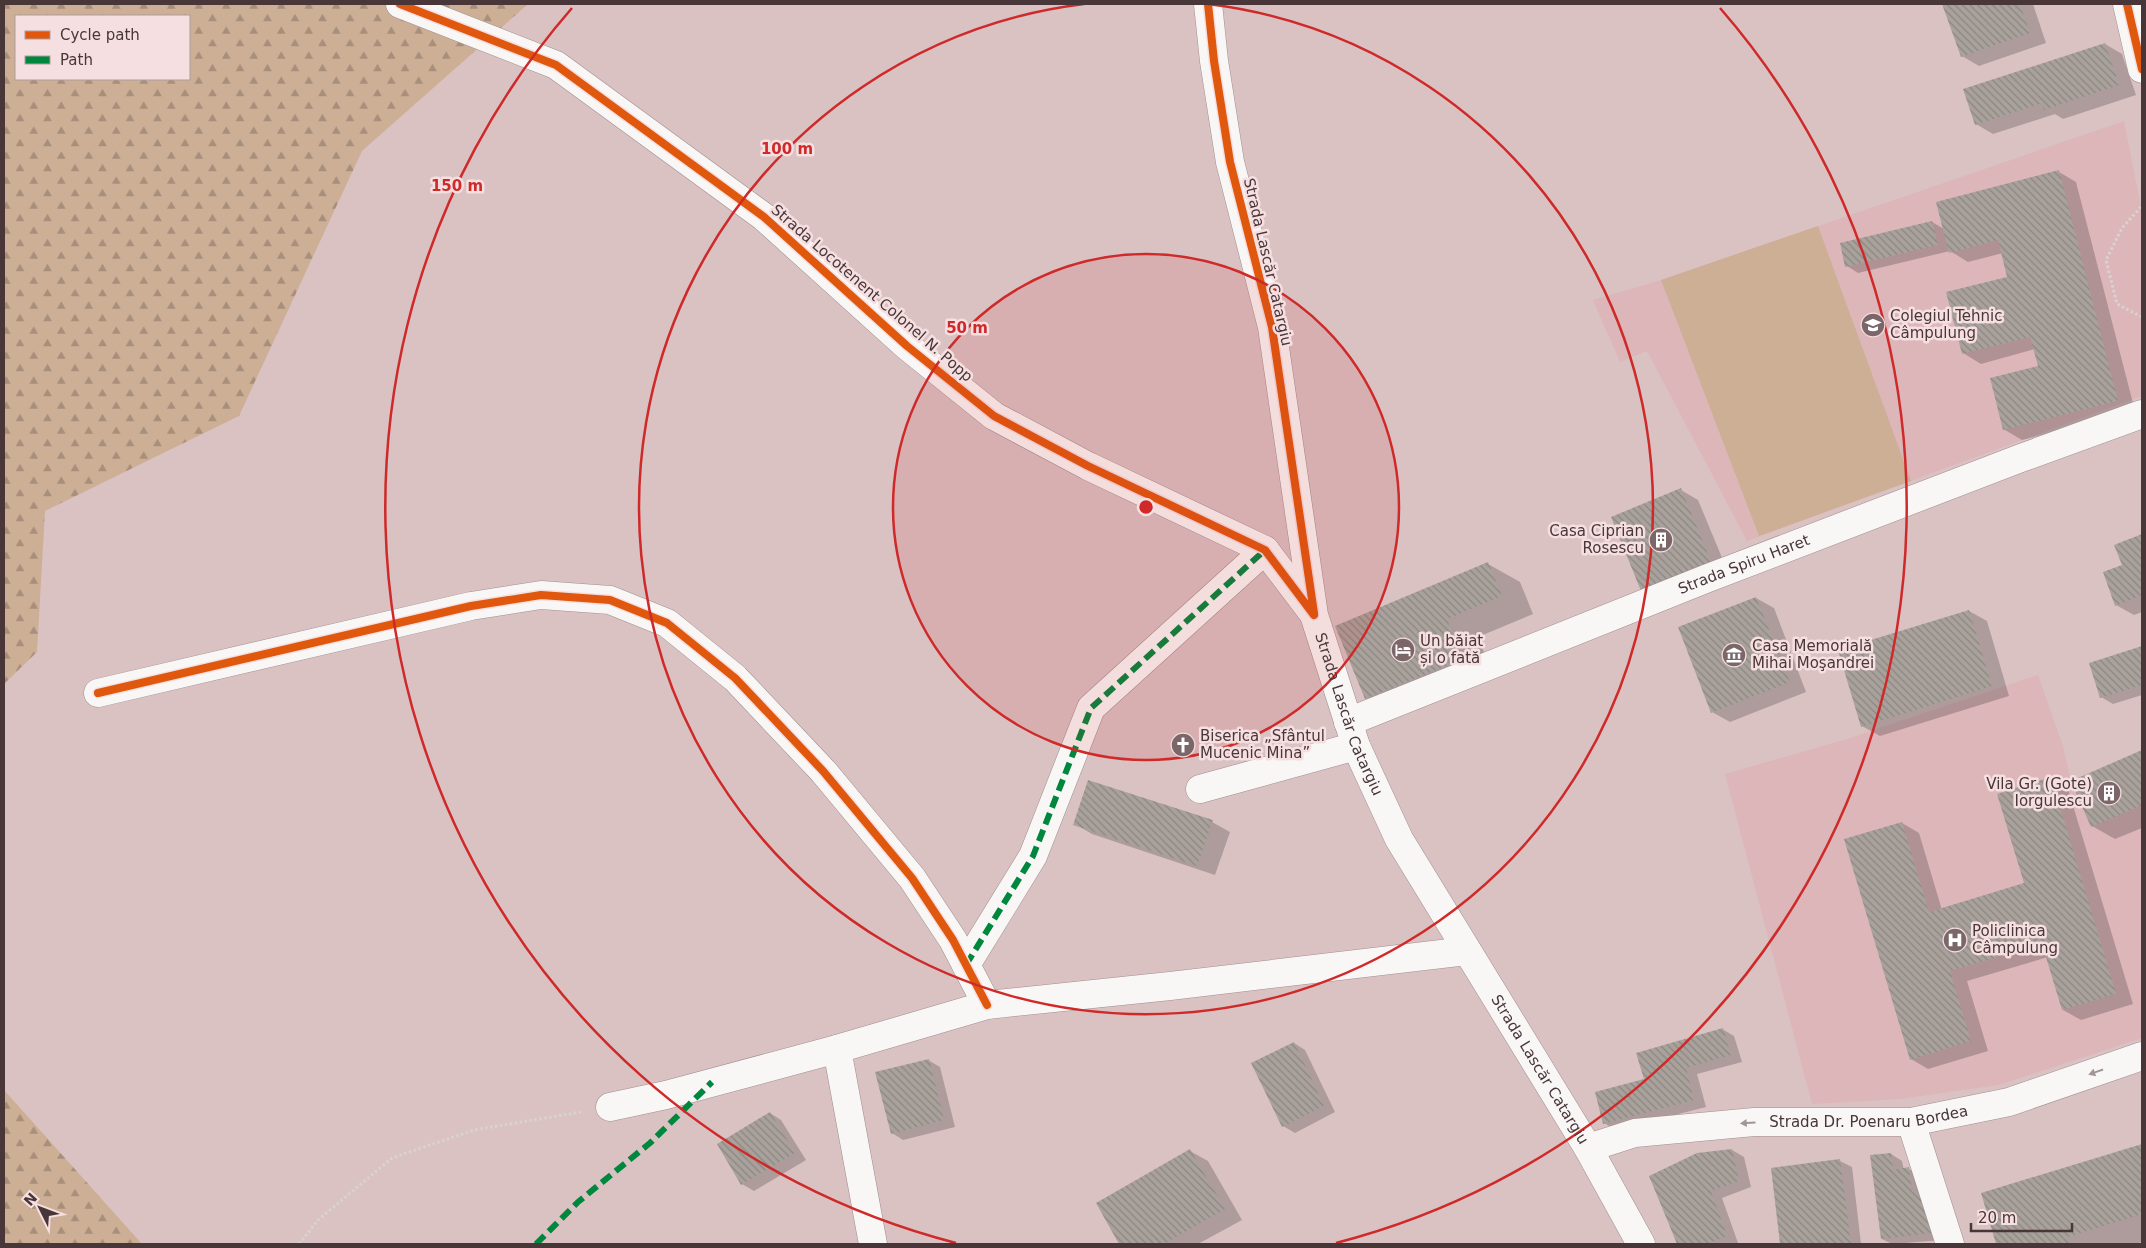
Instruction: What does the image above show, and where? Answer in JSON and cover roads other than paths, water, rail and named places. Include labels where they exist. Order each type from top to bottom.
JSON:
[{"type":"street","name":"Strada Locotenent Colonel N. Popp","points":[[400,4],[556,64],[764,217],[907,346],[994,416],[1088,466],[1265,550],[1314,615]]},
{"type":"street","name":"Strada Lascăr Catargiu","points":[[1208,4],[1214,61],[1230,162],[1272,328],[1314,615],[1352,734],[1399,839],[1588,1148],[1641,1244]]},
{"type":"street","points":[[2127,4],[2142,69]]},
{"type":"street","name":"Strada Spiru Haret","points":[[1200,789],[1352,734],[1708,578],[2021,458],[2142,414]]},
{"type":"street","points":[[966,966],[1033,856],[1091,708],[1265,550]]},
{"type":"street","points":[[98,693],[471,606],[541,595],[610,600],[667,623],[735,678],[823,771],[912,878],[953,940],[987,1005]]},
{"type":"street","points":[[610,1107],[666,1095],[837,1049],[987,1005],[1170,986],[1468,951]]},
{"type":"street","points":[[837,1049],[873,1244]]},
{"type":"street","name":"Strada Dr. Poenaru Bordea","points":[[1588,1148],[1635,1133],[1754,1122],[1912,1122],[2009,1102],[2142,1056]]},
{"type":"street","points":[[1912,1122],[1950,1244]]},
{"type":"place","name":"Colegiul Tehnic Câmpulung","points":[[1873,325]]},
{"type":"place","name":"Casa Ciprian Rosescu","points":[[1661,540]]},
{"type":"place","name":"Un băiat și o fată","points":[[1403,650]]},
{"type":"place","name":"Casa Memorială Mihai Moşandrei","points":[[1734,655]]},
{"type":"place","name":"Biserica „Sfântul Mucenic Mina”","points":[[1183,745]]},
{"type":"place","name":"Vila Gr. (Gote) Iorgulescu","points":[[2109,793]]},
{"type":"place","name":"Policlinica Câmpulung","points":[[1955,940]]}]
